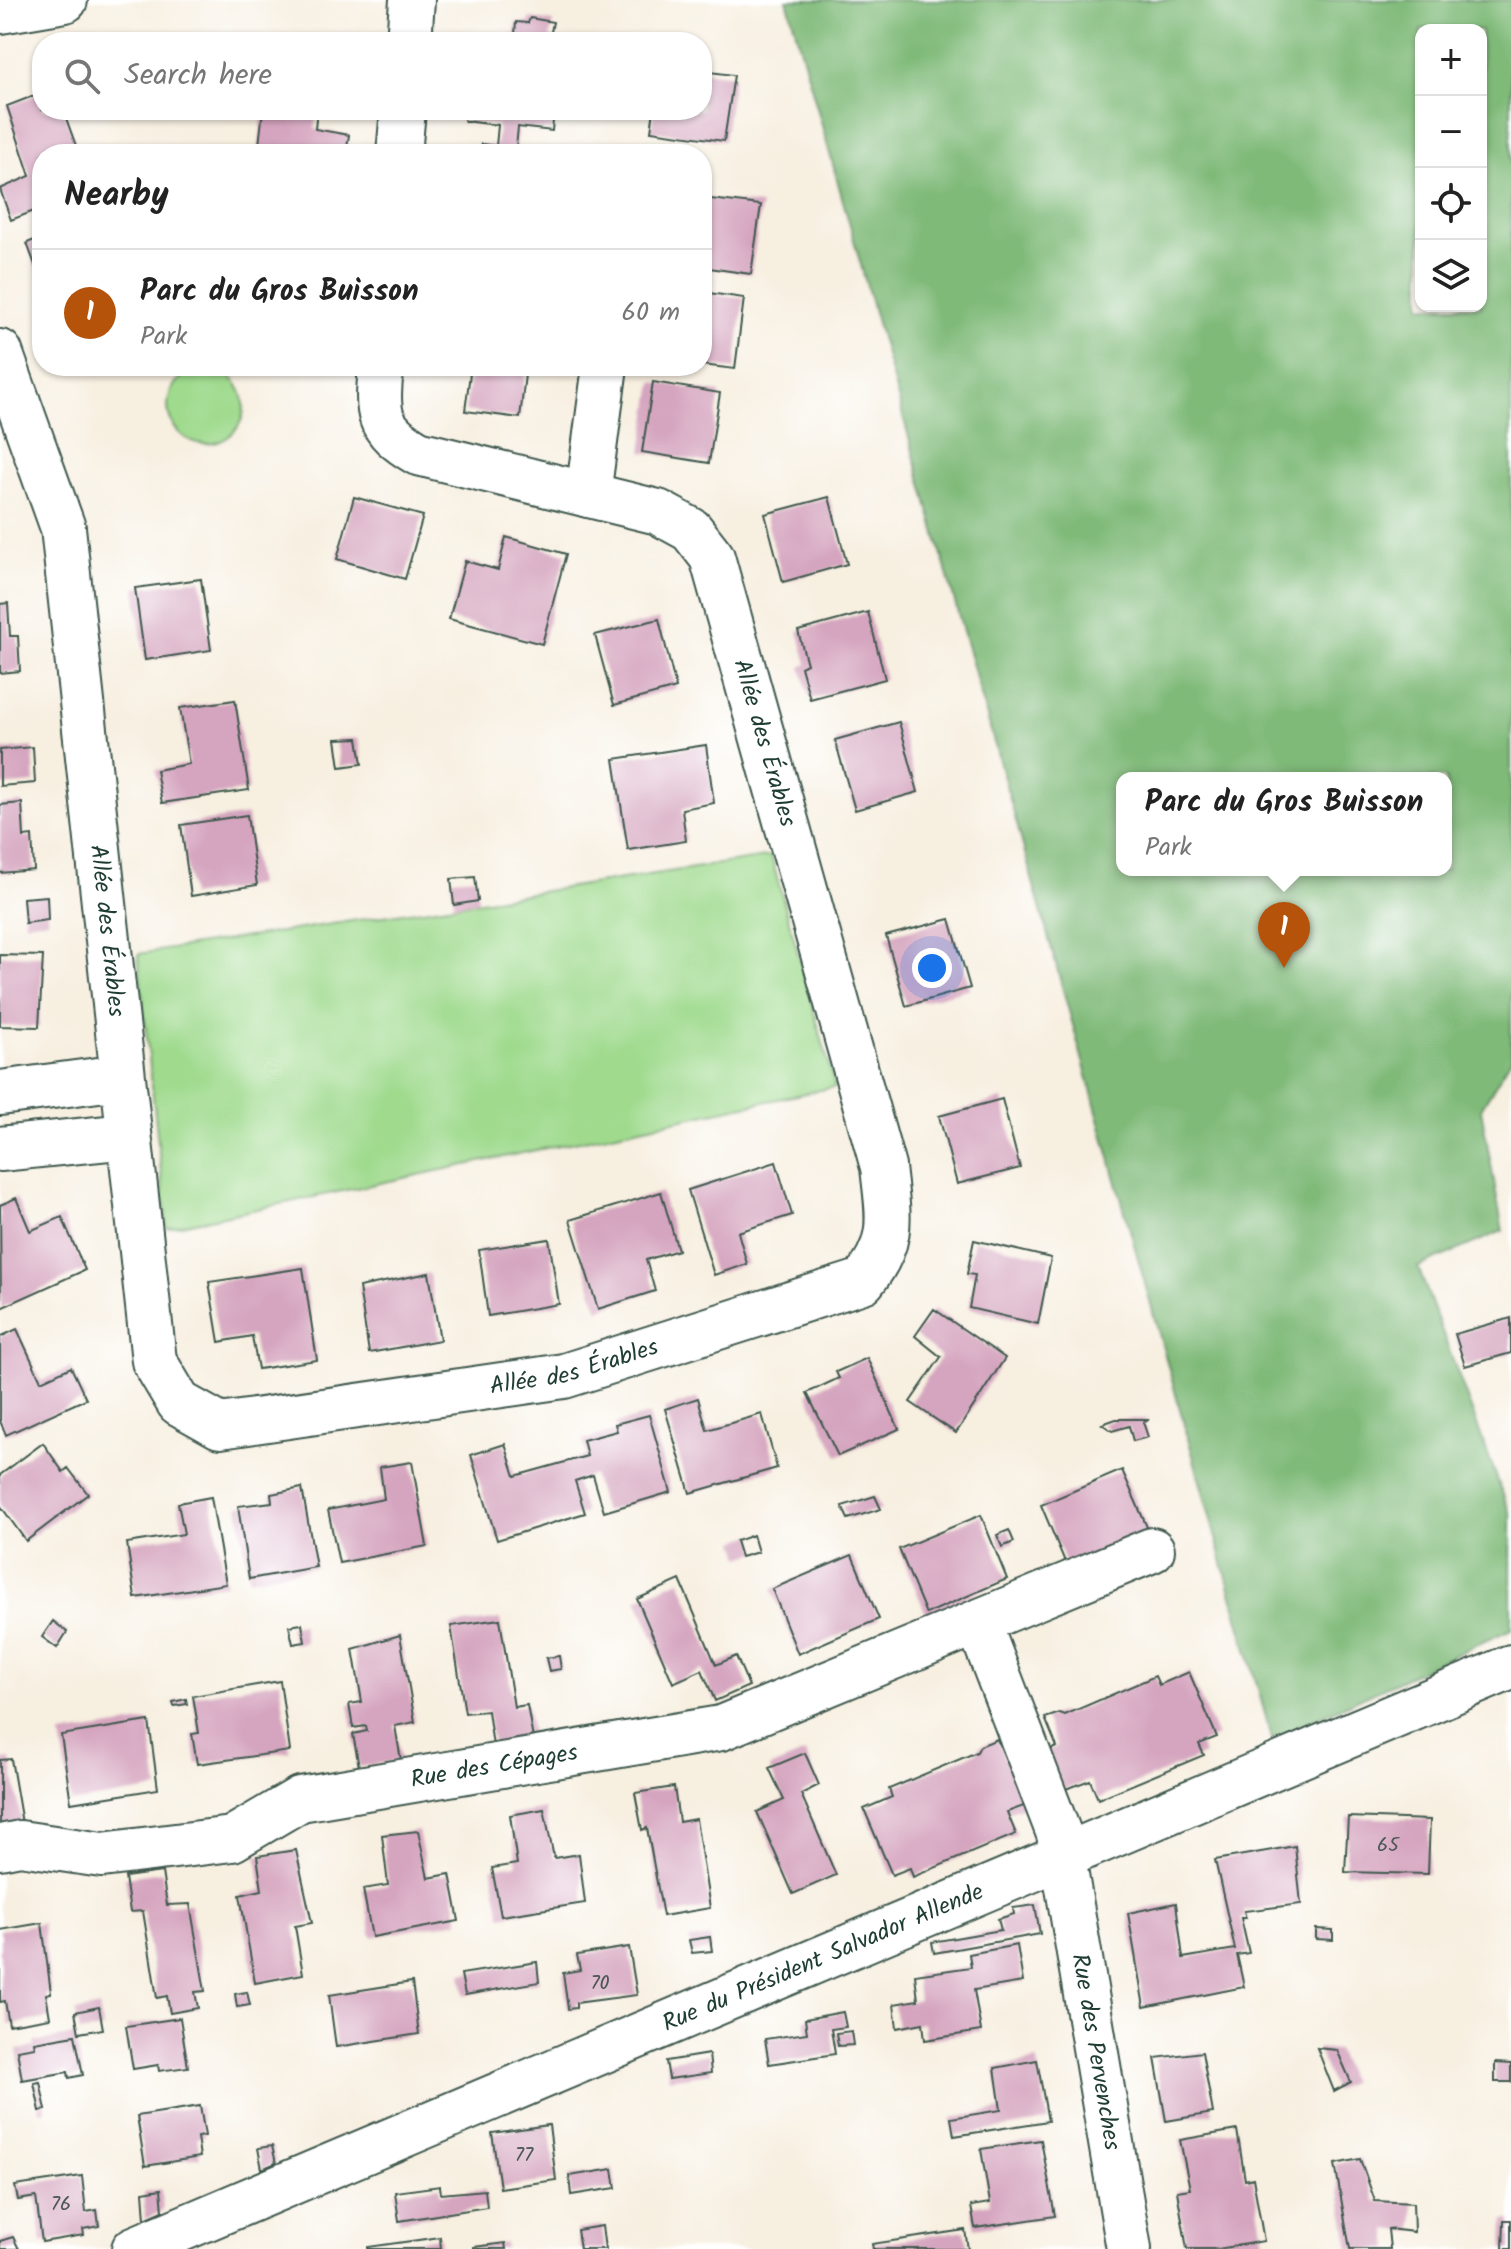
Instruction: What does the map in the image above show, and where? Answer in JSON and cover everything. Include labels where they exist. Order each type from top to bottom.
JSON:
[{"type":"street","points":[[0,11],[65,0]]},
{"type":"street","points":[[410,32],[412,0]]},
{"type":"street","points":[[400,144],[402,120]]},
{"type":"street","name":"Allée des Érables","points":[[0,352],[63,528],[154,1361],[179,1403],[220,1426],[564,1376],[863,1281],[882,1257],[888,1222],[883,1167],[712,557],[691,530],[658,512],[418,453],[391,437],[378,410],[380,376]]},
{"type":"street","points":[[588,495],[604,376]]},
{"type":"street","points":[[0,1093],[121,1077]]},
{"type":"street","points":[[0,1149],[128,1136]]},
{"type":"street","name":"Rue des Cépages","points":[[0,1847],[20,1843],[102,1855],[232,1839],[300,1799],[721,1728],[1152,1550]]},
{"type":"street","points":[[978,1622],[1059,1834],[1061,1856]]},
{"type":"street","name":"Rue du Président Salvador Allende","points":[[134,2249],[1511,1667]]},
{"type":"street","name":"Rue des Pervenches","points":[[1061,1856],[1129,2249]]},
{"type":"green space","points":[[787,0],[1511,0],[1511,1059],[1481,1109],[1503,1231],[1418,1267],[1511,1516],[1511,1629],[1272,1739]]},
{"type":"green space","points":[[184,376],[228,376],[243,399],[241,420],[233,433],[220,441],[206,444],[192,441],[179,433],[171,420],[168,406],[171,392]]},
{"type":"green space","points":[[771,856],[835,1087],[167,1228],[138,954]]},
{"type":"building","points":[[530,18],[553,22],[551,32],[515,32],[516,22],[528,23]]},
{"type":"building","points":[[712,72],[734,75],[724,141],[651,131],[653,120],[712,120]]},
{"type":"building","points":[[32,96],[32,120],[67,120],[75,144],[32,144],[32,212],[11,220],[0,189],[30,176],[7,106]]},
{"type":"building","points":[[262,120],[316,120],[315,129],[349,135],[348,144],[259,144]]},
{"type":"building","points":[[553,120],[552,131],[518,127],[516,144],[496,144],[498,125],[464,121]]},
{"type":"building","points":[[712,199],[761,205],[751,274],[712,268]]},
{"type":"building","points":[[712,293],[744,298],[735,369],[712,366]]},
{"type":"building","points":[[470,376],[525,376],[520,418],[465,411]]},
{"type":"building","points":[[653,382],[720,393],[709,463],[642,452]]},
{"type":"building","points":[[354,497],[423,516],[405,579],[337,559]]},
{"type":"building","points":[[829,497],[847,564],[783,582],[765,514]]},
{"type":"building","points":[[506,537],[566,554],[542,644],[449,619],[465,561],[498,570]]},
{"type":"building","points":[[201,579],[211,650],[145,660],[135,588]]},
{"type":"building","points":[[8,603],[10,636],[18,636],[20,671],[0,673],[0,604]]},
{"type":"building","points":[[868,612],[885,679],[810,699],[801,667],[807,664],[798,631]]},
{"type":"building","points":[[659,619],[676,688],[614,705],[595,635]]},
{"type":"building","points":[[235,700],[249,790],[162,803],[156,770],[189,764],[180,708]]},
{"type":"building","points":[[899,722],[918,792],[855,810],[835,740]]},
{"type":"building","points":[[358,738],[362,764],[340,767],[336,739]]},
{"type":"building","points":[[706,745],[714,803],[682,809],[686,841],[628,850],[614,759]]},
{"type":"building","points":[[33,747],[35,783],[0,786],[0,750]]},
{"type":"building","points":[[22,803],[24,837],[32,836],[34,870],[0,873],[0,805]]},
{"type":"building","points":[[247,815],[257,885],[191,896],[181,825]]},
{"type":"building","points":[[475,877],[478,901],[454,905],[451,879]]},
{"type":"building","points":[[47,896],[48,920],[25,923],[23,898]]},
{"type":"building","points":[[950,919],[970,988],[906,1006],[886,936]]},
{"type":"building","points":[[0,955],[43,956],[39,1027],[0,1026]]},
{"type":"building","points":[[1002,1099],[1020,1168],[957,1184],[939,1116]]},
{"type":"building","points":[[776,1162],[792,1215],[738,1232],[747,1264],[714,1275],[688,1190]]},
{"type":"building","points":[[661,1192],[678,1250],[646,1260],[655,1291],[598,1309],[570,1220]]},
{"type":"building","points":[[16,1198],[30,1231],[62,1217],[85,1270],[1,1308],[0,1205]]},
{"type":"building","points":[[549,1239],[559,1304],[488,1316],[479,1250]]},
{"type":"building","points":[[974,1240],[1051,1258],[1038,1324],[969,1308],[975,1275],[967,1274]]},
{"type":"building","points":[[303,1268],[317,1360],[258,1369],[252,1336],[219,1342],[209,1282]]},
{"type":"building","points":[[429,1273],[440,1340],[369,1353],[359,1287]]},
{"type":"building","points":[[934,1309],[1005,1358],[956,1433],[910,1402],[941,1357],[915,1336]]},
{"type":"building","points":[[1511,1318],[1511,1353],[1465,1366],[1455,1334]]},
{"type":"building","points":[[17,1329],[41,1381],[71,1367],[86,1399],[6,1435],[0,1421],[0,1337]]},
{"type":"building","points":[[867,1358],[899,1429],[838,1456],[807,1393],[839,1378],[836,1372]]},
{"type":"building","points":[[698,1398],[707,1430],[762,1414],[777,1468],[690,1493],[665,1409]]},
{"type":"building","points":[[649,1415],[671,1492],[604,1512],[593,1475],[575,1481],[585,1513],[497,1540],[471,1455],[505,1444],[515,1476],[587,1456],[583,1440],[617,1431],[615,1424]]},
{"type":"building","points":[[1116,1419],[1149,1419],[1143,1422],[1148,1437],[1133,1441],[1129,1426],[1112,1431],[1102,1424]]},
{"type":"building","points":[[43,1443],[63,1472],[68,1468],[88,1494],[26,1541],[0,1505],[0,1475]]},
{"type":"building","points":[[412,1462],[427,1546],[339,1563],[328,1510],[384,1499],[380,1467]]},
{"type":"building","points":[[1122,1470],[1150,1534],[1068,1569],[1041,1505]]},
{"type":"building","points":[[302,1488],[316,1567],[249,1579],[238,1506],[272,1502],[271,1494]]},
{"type":"building","points":[[875,1496],[881,1509],[848,1519],[842,1506]]},
{"type":"building","points":[[211,1497],[226,1584],[135,1598],[127,1543],[184,1534],[178,1503]]},
{"type":"building","points":[[981,1515],[1007,1579],[926,1614],[899,1549]]},
{"type":"building","points":[[1009,1530],[1014,1542],[1002,1547],[997,1535]]},
{"type":"building","points":[[753,1535],[758,1552],[741,1557],[736,1541]]},
{"type":"building","points":[[852,1555],[879,1619],[798,1654],[772,1589]]},
{"type":"building","points":[[680,1580],[716,1665],[736,1656],[749,1686],[715,1701],[702,1670],[673,1683],[637,1599]]},
{"type":"building","points":[[500,1619],[514,1707],[527,1705],[533,1739],[493,1746],[488,1711],[465,1713],[451,1626]]},
{"type":"building","points":[[53,1621],[67,1632],[57,1648],[42,1637]]},
{"type":"building","points":[[302,1624],[305,1642],[293,1644],[289,1626]]},
{"type":"building","points":[[400,1635],[415,1722],[395,1726],[401,1760],[359,1767],[353,1734],[367,1731],[366,1726],[353,1728],[349,1704],[362,1702],[353,1649]]},
{"type":"building","points":[[559,1656],[561,1669],[549,1671],[546,1658]]},
{"type":"building","points":[[1189,1672],[1217,1737],[1199,1744],[1204,1755],[1098,1799],[1090,1780],[1063,1790],[1047,1751],[1057,1747],[1045,1718],[1060,1713],[1065,1715],[1155,1676],[1159,1685]]},
{"type":"building","points":[[280,1681],[290,1751],[197,1764],[192,1734],[199,1733],[193,1696]]},
{"type":"building","points":[[186,1699],[187,1704],[174,1706],[173,1702]]},
{"type":"building","points":[[149,1721],[158,1789],[71,1803],[61,1735]]},
{"type":"building","points":[[997,1739],[1009,1767],[1018,1763],[1035,1802],[1007,1812],[1016,1834],[913,1877],[910,1868],[892,1875],[864,1809],[892,1797],[889,1789],[977,1752],[980,1746]]},
{"type":"building","points":[[805,1753],[819,1785],[801,1794],[836,1875],[793,1894],[757,1812],[784,1800],[769,1768]]},
{"type":"building","points":[[11,1759],[23,1829],[0,1832],[0,1760]]},
{"type":"building","points":[[674,1787],[679,1822],[696,1819],[710,1908],[663,1916],[647,1828],[642,1830],[635,1793]]},
{"type":"building","points":[[544,1809],[554,1858],[579,1854],[585,1903],[501,1916],[492,1868],[517,1864],[510,1815]]},
{"type":"building","points":[[1348,1817],[1430,1820],[1428,1874],[1345,1872]]},
{"type":"building","points":[[418,1831],[428,1878],[450,1874],[459,1921],[372,1937],[363,1889],[388,1885],[382,1835]]},
{"type":"building","points":[[1295,1846],[1301,1904],[1244,1911],[1246,1918],[1241,1918],[1249,1953],[1237,1955],[1244,1987],[1144,2007],[1128,1913],[1176,1903],[1183,1958],[1235,1949],[1215,1860]]},
{"type":"building","points":[[296,1850],[312,1923],[295,1926],[303,1974],[255,1983],[240,1895],[262,1890],[257,1856]]},
{"type":"building","points":[[162,1872],[167,1905],[190,1904],[205,1991],[195,1992],[198,2008],[170,2013],[167,1996],[157,1998],[143,1911],[130,1912],[125,1877]]},
{"type":"building","points":[[1035,1905],[1040,1934],[934,1953],[932,1942],[1001,1930],[998,1919],[1014,1914],[1013,1908]]},
{"type":"building","points":[[42,1923],[51,1993],[46,1994],[50,2018],[9,2025],[5,2001],[0,2002],[0,1930]]},
{"type":"building","points":[[1316,1929],[1333,1930],[1333,1940],[1316,1939]]},
{"type":"building","points":[[710,1937],[712,1951],[692,1953],[689,1940]]},
{"type":"building","points":[[1017,1945],[1023,1982],[974,1990],[981,2031],[925,2040],[923,2023],[897,2028],[894,2004],[918,2000],[915,1975],[971,1967],[969,1954]]},
{"type":"building","points":[[629,1947],[637,1995],[576,2003],[576,2008],[568,2009],[563,1973],[580,1970],[577,1955]]},
{"type":"building","points":[[537,1962],[539,1982],[465,1995],[461,1974]]},
{"type":"building","points":[[412,1982],[419,2034],[336,2047],[329,1995]]},
{"type":"building","points":[[247,1992],[250,2005],[237,2007],[235,1994]]},
{"type":"building","points":[[99,2007],[103,2029],[79,2033],[75,2012]]},
{"type":"building","points":[[843,2012],[846,2027],[831,2029],[835,2054],[769,2064],[765,2039],[807,2033],[805,2019]]},
{"type":"building","points":[[180,2018],[188,2067],[159,2071],[158,2065],[133,2069],[126,2026]]},
{"type":"building","points":[[851,2031],[853,2045],[838,2046],[836,2033]]},
{"type":"building","points":[[75,2035],[83,2075],[69,2078],[68,2072],[22,2080],[17,2050],[35,2047],[34,2042]]},
{"type":"building","points":[[1317,2048],[1337,2050],[1351,2082],[1334,2091]]},
{"type":"building","points":[[1202,2052],[1213,2113],[1166,2121],[1155,2058]]},
{"type":"building","points":[[709,2054],[711,2073],[669,2079],[666,2061]]},
{"type":"building","points":[[1037,2060],[1048,2121],[954,2136],[951,2118],[1001,2110],[995,2068]]},
{"type":"building","points":[[1495,2063],[1511,2064],[1511,2082],[1495,2082]]},
{"type":"building","points":[[40,2082],[46,2110],[40,2111],[34,2083]]},
{"type":"building","points":[[200,2106],[205,2136],[197,2137],[200,2157],[145,2166],[137,2116]]},
{"type":"building","points":[[549,2125],[556,2180],[500,2188],[492,2133]]},
{"type":"building","points":[[1237,2130],[1245,2180],[1253,2178],[1264,2241],[1218,2249],[1187,2249],[1177,2191],[1190,2189],[1180,2140]]},
{"type":"building","points":[[1041,2140],[1055,2216],[975,2228],[971,2206],[990,2203],[981,2149]]},
{"type":"building","points":[[272,2146],[276,2163],[262,2169],[258,2148]]},
{"type":"building","points":[[1360,2159],[1375,2201],[1413,2203],[1414,2232],[1388,2229],[1390,2249],[1350,2249],[1335,2164]]},
{"type":"building","points":[[613,2169],[616,2188],[571,2195],[569,2176]]},
{"type":"building","points":[[82,2176],[86,2212],[97,2210],[99,2226],[83,2229],[84,2235],[42,2242],[36,2197],[18,2200],[15,2186]]},
{"type":"building","points":[[440,2186],[441,2194],[485,2190],[487,2207],[399,2221],[395,2192]]},
{"type":"building","points":[[161,2189],[163,2211],[145,2219],[143,2192]]},
{"type":"building","points":[[1504,2220],[1511,2220],[1511,2249],[1503,2249]]},
{"type":"building","points":[[602,2226],[605,2249],[580,2249],[577,2230]]},
{"type":"building","points":[[965,2230],[968,2249],[873,2249],[872,2244]]},
{"type":"building","points":[[13,2237],[19,2249],[0,2249],[0,2241]]},
{"type":"building","points":[[440,2237],[441,2249],[368,2249],[368,2247]]},
{"type":"building","points":[[505,2243],[506,2249],[474,2249],[474,2247]]},
{"type":"place","name":"Parc du Gros Buisson","points":[[1284,968]]}]
